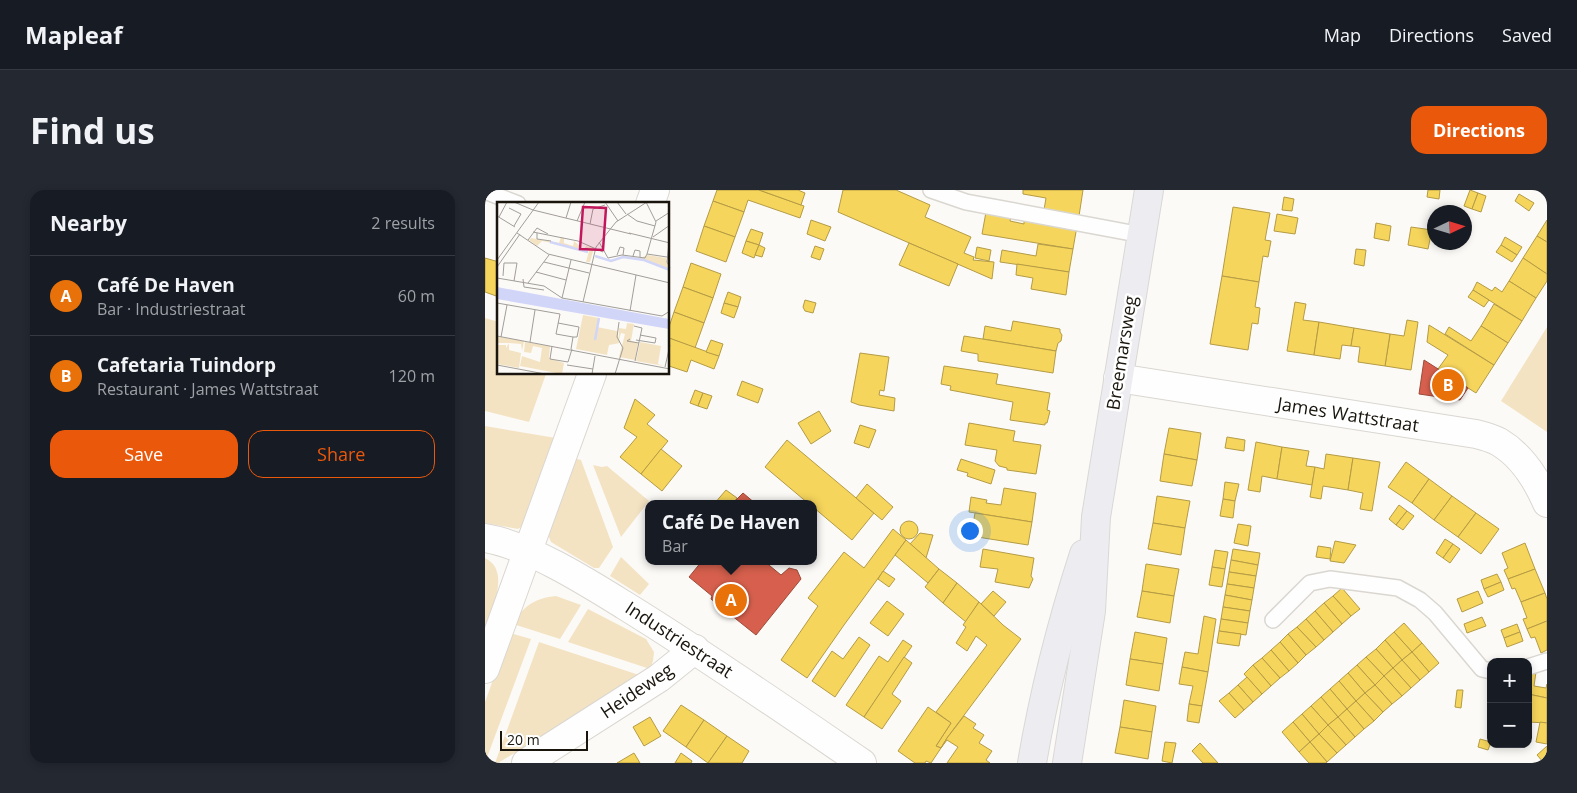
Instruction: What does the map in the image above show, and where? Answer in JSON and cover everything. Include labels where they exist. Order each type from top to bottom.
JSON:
[{"type":"main road","name":"Breemarsweg","points":[[1067,763],[1091,611],[1096,517],[1149,190]]},
{"type":"main road","name":"Breemarsweg","points":[[1032,763],[1038,725],[1068,604],[1096,517]]},
{"type":"street","points":[[651,202],[655,190]]},
{"type":"street","points":[[485,669],[593,375]]},
{"type":"street","name":"James Wattstraat","points":[[1118,378],[1476,434],[1497,441],[1513,451],[1540,488],[1547,503]]},
{"type":"street","name":"Industriestraat","points":[[485,538],[495,539],[528,552],[597,588],[695,649],[862,763]]},
{"type":"street","name":"Heideweg","points":[[526,763],[659,678],[695,649]]},
{"type":"lane","points":[[931,190],[966,202],[1141,235]]},
{"type":"lane","points":[[488,197],[509,202]]},
{"type":"lane","points":[[1273,620],[1310,582],[1330,579],[1398,588],[1420,600],[1435,614],[1467,654],[1482,669],[1487,670]]},
{"type":"lane","points":[[1532,667],[1547,661]]},
{"type":"shaded area","points":[[485,318],[497,321],[497,375],[546,375],[529,422],[485,411]]},
{"type":"shaded area","points":[[1547,327],[1547,432],[1501,401]]},
{"type":"shaded area","points":[[485,426],[556,438],[524,525],[518,529],[485,523]]},
{"type":"shaded area","points":[[574,458],[581,460],[613,547],[599,568],[594,568],[551,542],[547,532]]},
{"type":"shaded area","points":[[593,465],[607,466],[648,500],[645,500],[645,506],[621,537]]},
{"type":"shaded area","points":[[621,557],[649,584],[640,595],[610,576]]},
{"type":"shaded area","points":[[485,558],[493,564],[497,571],[498,581],[495,601],[485,629]]},
{"type":"shaded area","points":[[556,596],[581,605],[560,639],[513,624],[521,612],[530,604]]},
{"type":"shaded area","points":[[588,609],[646,639],[654,652],[650,669],[568,642]]},
{"type":"shaded area","points":[[510,633],[531,639],[485,763],[485,702]]},
{"type":"shaded area","points":[[539,642],[642,676],[498,763],[495,763]]},
{"type":"building: Homes","points":[[717,190],[759,190],[804,206],[800,218],[748,200],[744,212],[713,201]]},
{"type":"building: Homes","points":[[759,190],[798,190],[805,193],[801,205]]},
{"type":"building: Homes","points":[[843,190],[896,190],[930,205],[925,217],[971,237],[964,253],[974,257],[973,260],[994,262],[992,279],[838,212]]},
{"type":"building: Homes","points":[[1023,190],[1083,190],[1079,216],[1044,210],[1046,198],[1023,194]]},
{"type":"building: Homes","points":[[1428,190],[1440,190],[1439,199],[1427,197]]},
{"type":"building: Homes","points":[[1470,190],[1478,193],[1472,209],[1472,205],[1464,205]]},
{"type":"building: Homes","points":[[1478,193],[1486,196],[1481,212],[1472,209]]},
{"type":"building: Homes","points":[[1519,194],[1534,203],[1529,211],[1515,201]]},
{"type":"building: Homes","points":[[1284,197],[1294,199],[1292,211],[1282,210]]},
{"type":"building: Homes","points":[[713,201],[744,212],[735,237],[704,226]]},
{"type":"building: Homes","points":[[1233,207],[1270,213],[1265,240],[1271,241],[1268,257],[1263,256],[1259,282],[1222,276]]},
{"type":"building: Homes","points":[[986,212],[1011,216],[1010,221],[1024,224],[1024,219],[1077,226],[1073,249],[982,234]]},
{"type":"building: Homes","points":[[1277,214],[1298,218],[1295,234],[1274,231]]},
{"type":"building: Homes","points":[[811,220],[831,227],[825,241],[807,234]]},
{"type":"building: Homes","points":[[1547,220],[1547,242],[1537,236]]},
{"type":"building: Homes","points":[[1376,223],[1391,226],[1389,241],[1374,238]]},
{"type":"building: Homes","points":[[704,226],[735,237],[726,262],[696,251]]},
{"type":"building: Homes","points":[[1411,227],[1427,229],[1427,249],[1408,245]]},
{"type":"building: Homes","points":[[751,229],[763,233],[759,245],[746,241]]},
{"type":"building: Homes","points":[[1537,236],[1547,242],[1547,274],[1523,258]]},
{"type":"building: Homes","points":[[1505,237],[1522,247],[1517,255],[1501,245]]},
{"type":"building: Homes","points":[[746,241],[759,245],[754,258],[742,253]]},
{"type":"building: Homes","points":[[909,243],[958,264],[949,286],[899,265]]},
{"type":"building: Homes","points":[[1038,244],[1073,249],[1069,272],[1000,262],[1002,250],[1036,256]]},
{"type":"building: Homes","points":[[759,245],[765,248],[762,257],[755,255]]},
{"type":"building: Homes","points":[[1501,245],[1517,255],[1512,262],[1496,252]]},
{"type":"building: Homes","points":[[815,246],[824,249],[820,260],[811,257]]},
{"type":"building: Homes","points":[[977,247],[991,250],[989,261],[975,258]]},
{"type":"building: Homes","points":[[1356,249],[1366,250],[1364,266],[1354,264]]},
{"type":"building: Homes","points":[[485,258],[497,261],[497,296],[485,292]]},
{"type":"building: Homes","points":[[1523,258],[1547,274],[1547,281],[1536,298],[1509,281]]},
{"type":"building: Homes","points":[[691,263],[721,274],[713,298],[683,287]]},
{"type":"building: Homes","points":[[1017,264],[1069,272],[1066,295],[1031,289],[1033,278],[1016,275]]},
{"type":"building: Homes","points":[[1222,276],[1259,282],[1255,307],[1260,308],[1258,324],[1252,323],[1248,350],[1210,344]]},
{"type":"building: Homes","points":[[1509,281],[1536,298],[1522,321],[1473,290],[1477,282],[1492,291],[1495,287],[1502,292]]},
{"type":"building: Homes","points":[[683,287],[713,298],[704,323],[674,312]]},
{"type":"building: Homes","points":[[1473,290],[1489,300],[1484,307],[1468,297]]},
{"type":"building: Homes","points":[[728,292],[741,297],[738,307],[724,303]]},
{"type":"building: Homes","points":[[805,300],[816,303],[813,313],[805,311],[803,307]]},
{"type":"building: Homes","points":[[1295,302],[1306,304],[1303,320],[1319,322],[1314,355],[1287,351]]},
{"type":"building: Homes","points":[[724,303],[738,307],[734,318],[721,313]]},
{"type":"building: Homes","points":[[1494,304],[1522,321],[1508,343],[1481,326]]},
{"type":"building: Homes","points":[[674,312],[704,323],[695,348],[670,338],[670,324]]},
{"type":"building: Homes","points":[[1407,320],[1418,322],[1411,370],[1385,366],[1390,334],[1404,336]]},
{"type":"building: Homes","points":[[1013,321],[1060,329],[1061,341],[1058,343],[1056,351],[983,339],[985,326],[1011,331]]},
{"type":"building: Homes","points":[[1319,322],[1354,328],[1351,346],[1342,345],[1340,359],[1314,355]]},
{"type":"building: Homes","points":[[1429,325],[1494,365],[1476,393],[1438,369],[1448,355],[1427,342]]},
{"type":"building: Homes","points":[[1481,326],[1508,343],[1494,365],[1445,334],[1449,327],[1471,341]]},
{"type":"building: Homes","points":[[1354,328],[1390,334],[1385,366],[1358,362],[1360,347],[1351,346]]},
{"type":"building: Homes","points":[[964,336],[1056,351],[1053,373],[978,361],[978,354],[961,351]]},
{"type":"building: Homes","points":[[670,338],[719,356],[714,369],[691,360],[687,372],[670,366]]},
{"type":"building: Homes","points":[[711,340],[723,344],[719,356],[706,352]]},
{"type":"building: Homes","points":[[860,353],[889,357],[884,391],[880,390],[879,395],[895,398],[894,411],[851,402]]},
{"type":"building: Homes","points":[[944,366],[998,374],[996,384],[1050,393],[1047,410],[1050,411],[1047,423],[1045,425],[1010,420],[1013,402],[950,390],[951,386],[941,384]]},
{"type":"building: Homes","points":[[742,381],[763,389],[758,403],[737,395]]},
{"type":"building: Homes","points":[[695,390],[703,393],[698,406],[690,403]]},
{"type":"building: Homes","points":[[703,393],[712,396],[707,409],[698,406]]},
{"type":"building: Homes","points":[[635,399],[655,415],[647,424],[668,441],[641,474],[620,457],[637,437],[624,428]]},
{"type":"building: Homes","points":[[819,411],[831,431],[811,444],[798,423]]},
{"type":"building: Homes","points":[[969,423],[1015,431],[1013,441],[1041,445],[1036,474],[1007,470],[1007,468],[999,466],[995,461],[997,450],[965,445]]},
{"type":"building: Homes","points":[[860,425],[876,430],[869,448],[854,443]]},
{"type":"building: Homes","points":[[1169,428],[1201,433],[1197,460],[1164,454]]},
{"type":"building: Homes","points":[[1227,437],[1245,440],[1244,451],[1225,448]]},
{"type":"building: Homes","points":[[787,440],[874,513],[852,540],[817,510],[817,500],[804,500],[765,467]]},
{"type":"building: Homes","points":[[1256,442],[1282,447],[1277,479],[1262,476],[1260,492],[1248,490]]},
{"type":"building: Homes","points":[[1282,447],[1309,451],[1306,466],[1315,467],[1312,485],[1277,479]]},
{"type":"building: Homes","points":[[661,449],[682,466],[662,491],[641,474]]},
{"type":"building: Homes","points":[[1164,454],[1197,460],[1192,486],[1160,481]]},
{"type":"building: Homes","points":[[1326,454],[1353,458],[1348,490],[1323,486],[1321,499],[1310,497],[1315,467],[1324,469]]},
{"type":"building: Homes","points":[[1353,458],[1380,462],[1372,511],[1360,509],[1363,493],[1348,490]]},
{"type":"building: Homes","points":[[961,459],[995,470],[991,484],[967,476],[968,473],[957,470]]},
{"type":"building: Homes","points":[[1406,462],[1429,479],[1412,503],[1388,487]]},
{"type":"building: Homes","points":[[1429,479],[1452,496],[1434,520],[1412,503]]},
{"type":"building: Homes","points":[[1225,482],[1239,484],[1235,501],[1223,499]]},
{"type":"building: Homes","points":[[867,484],[893,507],[882,520],[856,498]]},
{"type":"building: Homes","points":[[1004,488],[1036,493],[1032,522],[969,512],[971,497],[987,500],[986,503],[1001,505]]},
{"type":"building: Homes","points":[[726,490],[737,498],[735,500],[717,500]]},
{"type":"building: Homes","points":[[1157,496],[1190,501],[1185,528],[1153,523]]},
{"type":"building: Homes","points":[[1452,496],[1476,513],[1458,537],[1434,520]]},
{"type":"building: Homes","points":[[1223,499],[1235,501],[1233,518],[1220,516]]},
{"type":"building: Homes","points":[[1399,505],[1407,511],[1396,525],[1389,519]]},
{"type":"building: Homes","points":[[1407,511],[1414,516],[1403,530],[1396,525]]},
{"type":"building: Homes","points":[[975,513],[1032,522],[1028,545],[971,536]]},
{"type":"building: Homes","points":[[1476,513],[1499,529],[1481,554],[1458,537]]},
{"type":"building: Homes","points":[[909,521],[915,524],[918,530],[915,536],[909,539],[903,536],[900,530],[903,524]]},
{"type":"building: Homes","points":[[1153,523],[1185,528],[1181,555],[1148,549]]},
{"type":"building: Homes","points":[[1238,524],[1251,526],[1248,546],[1234,543]]},
{"type":"building: Homes","points":[[893,529],[906,540],[807,678],[781,660],[818,606],[808,598],[844,552],[864,568]]},
{"type":"building: Homes","points":[[920,533],[933,535],[926,558],[910,544]]},
{"type":"building: Homes","points":[[1445,539],[1453,544],[1443,558],[1436,553]]},
{"type":"building: Homes","points":[[906,540],[939,569],[928,583],[895,555]]},
{"type":"building: Homes","points":[[1335,541],[1356,545],[1344,563],[1330,561]]},
{"type":"building: Homes","points":[[1525,543],[1535,569],[1508,579],[1504,570],[1508,568],[1502,553]]},
{"type":"building: Homes","points":[[1453,544],[1460,549],[1450,563],[1443,558]]},
{"type":"building: Homes","points":[[1318,546],[1331,548],[1330,559],[1316,557]]},
{"type":"building: Homes","points":[[983,549],[1034,558],[1031,576],[1033,579],[1029,588],[995,582],[998,569],[980,567]]},
{"type":"building: Homes","points":[[1233,549],[1260,553],[1258,565],[1231,560]]},
{"type":"building: Homes","points":[[1215,550],[1228,552],[1225,569],[1212,567]]},
{"type":"building: Homes","points":[[1231,560],[1258,565],[1256,576],[1229,572]]},
{"type":"building: Homes","points":[[1146,564],[1179,569],[1174,596],[1142,591]]},
{"type":"building: Homes","points":[[1212,567],[1225,569],[1222,587],[1209,585]]},
{"type":"building: Homes","points":[[939,569],[957,583],[943,603],[925,587]]},
{"type":"building: Homes","points":[[1535,569],[1545,593],[1521,602],[1515,588],[1512,589],[1508,579]]},
{"type":"building: Homes","points":[[883,571],[895,579],[889,587],[878,579]]},
{"type":"building: Homes","points":[[1229,572],[1256,576],[1254,588],[1227,584]]},
{"type":"building: Homes","points":[[1497,574],[1501,582],[1484,589],[1481,580]]},
{"type":"building: Homes","points":[[1501,582],[1504,590],[1488,597],[1484,589]]},
{"type":"building: Homes","points":[[957,583],[979,602],[966,622],[943,603]]},
{"type":"building: Homes","points":[[1227,584],[1254,588],[1252,600],[1225,595]]},
{"type":"building: Homes","points":[[1342,588],[1360,609],[1351,616],[1333,596]]},
{"type":"building: Homes","points":[[993,591],[1006,602],[994,616],[981,604]]},
{"type":"building: Homes","points":[[1142,591],[1174,596],[1170,623],[1137,617]]},
{"type":"building: Homes","points":[[1478,591],[1483,603],[1462,612],[1457,599]]},
{"type":"building: Homes","points":[[1545,593],[1547,599],[1547,621],[1527,629],[1523,619],[1527,618],[1521,602]]},
{"type":"building: Homes","points":[[1225,595],[1252,600],[1250,611],[1223,607]]},
{"type":"building: Homes","points":[[1333,596],[1351,616],[1342,624],[1324,603]]},
{"type":"building: Homes","points":[[887,601],[904,614],[888,636],[870,623]]},
{"type":"building: Homes","points":[[979,602],[1021,639],[941,748],[936,746],[951,723],[936,712],[987,645],[976,636],[967,651],[956,643],[966,627],[963,625]]},
{"type":"building: Homes","points":[[1324,603],[1342,624],[1333,632],[1315,611]]},
{"type":"building: Homes","points":[[1223,607],[1250,611],[1248,623],[1221,619]]},
{"type":"building: Homes","points":[[1315,611],[1333,632],[1324,640],[1306,619]]},
{"type":"building: Homes","points":[[1204,616],[1216,619],[1208,672],[1182,667],[1185,652],[1198,654]]},
{"type":"building: Homes","points":[[1482,617],[1486,626],[1467,633],[1464,624]]},
{"type":"building: Homes","points":[[1221,619],[1248,623],[1246,635],[1219,631]]},
{"type":"building: Homes","points":[[1306,619],[1324,640],[1316,647],[1297,627]]},
{"type":"building: Homes","points":[[1547,621],[1547,650],[1541,653],[1535,637],[1531,638],[1527,629]]},
{"type":"building: Homes","points":[[1404,623],[1422,643],[1412,652],[1394,632]]},
{"type":"building: Homes","points":[[1517,624],[1520,632],[1504,638],[1501,630]]},
{"type":"building: Homes","points":[[1297,627],[1316,647],[1306,655],[1288,634]]},
{"type":"building: Homes","points":[[1219,631],[1241,634],[1239,646],[1217,643]]},
{"type":"building: Homes","points":[[1135,632],[1167,638],[1163,664],[1130,659]]},
{"type":"building: Homes","points":[[1394,632],[1412,652],[1402,660],[1385,640]]},
{"type":"building: Homes","points":[[1520,632],[1523,641],[1507,647],[1504,638]]},
{"type":"building: Homes","points":[[1288,634],[1306,655],[1298,663],[1280,642]]},
{"type":"building: Homes","points":[[859,637],[870,645],[835,697],[812,681],[832,651],[843,659]]},
{"type":"building: Homes","points":[[903,640],[912,646],[864,717],[846,705],[879,656],[888,662]]},
{"type":"building: Homes","points":[[1385,640],[1402,660],[1393,668],[1376,649]]},
{"type":"building: Homes","points":[[1280,642],[1298,663],[1289,671],[1271,650]]},
{"type":"building: Homes","points":[[1422,643],[1439,663],[1429,672],[1412,652]]},
{"type":"building: Homes","points":[[1376,649],[1393,668],[1384,676],[1366,657]]},
{"type":"building: Homes","points":[[1271,650],[1289,671],[1280,678],[1262,658]]},
{"type":"building: Homes","points":[[1412,652],[1429,672],[1420,680],[1402,660]]},
{"type":"building: Homes","points":[[904,657],[912,663],[892,694],[901,701],[882,729],[864,717]]},
{"type":"building: Homes","points":[[1366,657],[1384,676],[1375,685],[1357,665]]},
{"type":"building: Homes","points":[[1262,658],[1280,678],[1271,686],[1253,665]]},
{"type":"building: Homes","points":[[1130,659],[1163,664],[1159,691],[1126,685]]},
{"type":"building: Homes","points":[[1402,660],[1420,680],[1411,688],[1393,668]]},
{"type":"building: Homes","points":[[1253,665],[1271,686],[1262,694],[1244,674]]},
{"type":"building: Homes","points":[[1357,665],[1375,685],[1365,693],[1348,673]]},
{"type":"building: Homes","points":[[1182,667],[1208,672],[1202,706],[1189,704],[1193,686],[1179,684]]},
{"type":"building: Homes","points":[[1393,668],[1411,688],[1402,696],[1384,676]]},
{"type":"building: Homes","points":[[1532,672],[1536,672],[1534,686],[1546,688],[1547,684],[1547,698],[1532,695]]},
{"type":"building: Homes","points":[[1348,673],[1365,693],[1356,701],[1339,681]]},
{"type":"building: Homes","points":[[1384,676],[1402,696],[1392,704],[1375,685]]},
{"type":"building: Homes","points":[[1247,677],[1262,694],[1253,702],[1238,685]]},
{"type":"building: Homes","points":[[1339,681],[1356,701],[1347,709],[1330,689]]},
{"type":"building: Homes","points":[[1238,685],[1253,702],[1244,710],[1229,693]]},
{"type":"building: Homes","points":[[1375,685],[1392,704],[1383,712],[1365,693]]},
{"type":"building: Homes","points":[[1330,689],[1347,709],[1338,717],[1321,697]]},
{"type":"building: Homes","points":[[1457,690],[1463,690],[1461,708],[1455,707]]},
{"type":"building: Homes","points":[[1229,693],[1244,710],[1235,718],[1219,701]]},
{"type":"building: Homes","points":[[1365,693],[1383,712],[1374,721],[1356,701]]},
{"type":"building: Homes","points":[[1532,695],[1547,698],[1547,723],[1532,722]]},
{"type":"building: Homes","points":[[1321,697],[1338,717],[1328,725],[1311,706]]},
{"type":"building: Homes","points":[[1124,700],[1156,706],[1152,732],[1120,727]]},
{"type":"building: Homes","points":[[1356,701],[1374,721],[1364,729],[1347,709]]},
{"type":"building: Homes","points":[[1189,704],[1202,706],[1199,723],[1187,721]]},
{"type":"building: Homes","points":[[681,705],[704,720],[686,747],[663,731]]},
{"type":"building: Homes","points":[[1311,706],[1328,725],[1319,734],[1302,714]]},
{"type":"building: Homes","points":[[928,707],[951,723],[936,746],[941,748],[931,763],[926,761],[925,763],[915,763],[898,751]]},
{"type":"building: Homes","points":[[1347,709],[1364,729],[1355,737],[1338,717]]},
{"type":"building: Homes","points":[[1302,714],[1319,734],[1310,742],[1293,722]]},
{"type":"building: Homes","points":[[964,716],[976,724],[973,728],[984,735],[979,743],[992,751],[986,760],[990,763],[947,763],[958,747],[947,740],[941,748]]},
{"type":"building: Homes","points":[[650,717],[661,736],[644,746],[633,727]]},
{"type":"building: Homes","points":[[1338,717],[1355,737],[1346,745],[1328,725]]},
{"type":"building: Homes","points":[[704,720],[727,736],[708,763],[686,747]]},
{"type":"building: Homes","points":[[1293,722],[1310,742],[1299,752],[1282,732]]},
{"type":"building: Homes","points":[[1540,722],[1547,723],[1547,744],[1536,742]]},
{"type":"building: Homes","points":[[1328,725],[1346,745],[1337,753],[1319,734]]},
{"type":"building: Homes","points":[[1120,727],[1152,732],[1148,759],[1115,753]]},
{"type":"building: Homes","points":[[1319,734],[1337,753],[1327,762],[1310,742]]},
{"type":"building: Homes","points":[[727,736],[749,751],[742,763],[708,763]]},
{"type":"building: Homes","points":[[1480,739],[1487,741],[1488,750],[1478,747]]},
{"type":"building: Homes","points":[[1165,742],[1176,743],[1172,763],[1162,761]]},
{"type":"building: Homes","points":[[1310,742],[1326,763],[1309,763],[1299,752]]},
{"type":"building: Homes","points":[[1200,743],[1218,763],[1203,763],[1192,751]]},
{"type":"building: Homes","points":[[1547,746],[1547,763],[1544,763],[1537,755]]},
{"type":"building: Homes","points":[[634,753],[640,763],[617,763]]},
{"type":"building: Homes","points":[[681,753],[692,761],[691,763],[675,763]]},
{"type":"building: Shops","points":[[1424,360],[1468,388],[1460,400],[1419,394]]},
{"type":"building: Shops","points":[[743,493],[751,500],[736,500]]},
{"type":"building: Shops","points":[[699,565],[769,565],[781,575],[789,568],[797,570],[801,579],[756,635],[711,599],[712,596],[689,577]]},
{"type":"place","name":"Cafetaria Tuindorp","points":[[1448,385]]},
{"type":"place","name":"Café De Haven","points":[[731,600]]}]
